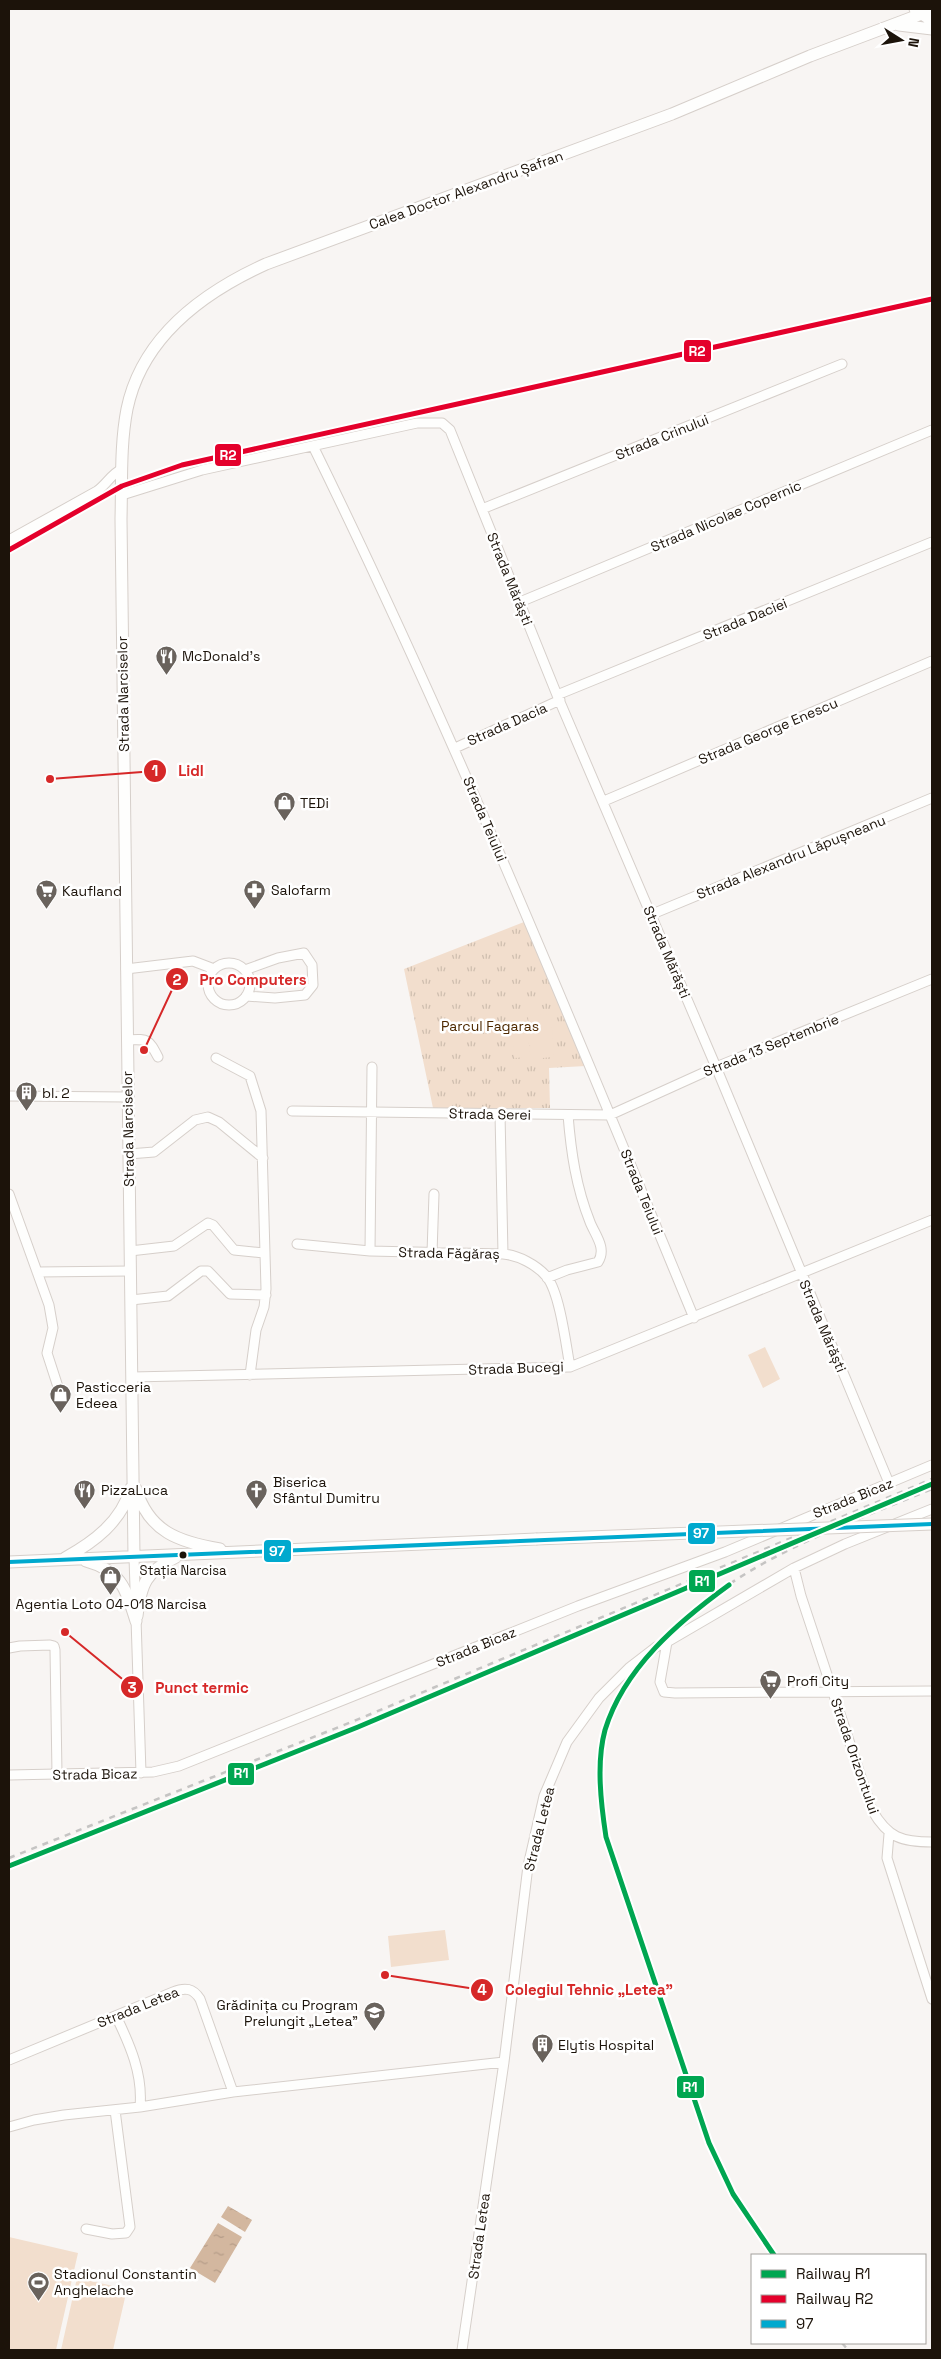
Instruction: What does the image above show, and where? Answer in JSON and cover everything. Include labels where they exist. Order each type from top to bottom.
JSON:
[{"type":"main road","name":"Calea Doctor Alexandru Șafran","points":[[122,490],[127,409],[134,386],[146,359],[159,340],[178,320],[209,294],[228,282],[285,257],[672,114],[810,56],[925,14]]},
{"type":"main road","points":[[893,25],[932,30]]},
{"type":"main road","name":"Strada Narciselor","points":[[122,490],[134,1557]]},
{"type":"main road","points":[[133,1479],[144,1508],[160,1528],[170,1536],[202,1546],[242,1552]]},
{"type":"main road","points":[[62,1560],[90,1544],[104,1533],[124,1506],[133,1479]]},
{"type":"main road","points":[[9,1562],[932,1524]]},
{"type":"main road","points":[[136,1621],[143,1584],[148,1575],[180,1555]]},
{"type":"main road","points":[[77,1559],[96,1564],[115,1575],[126,1592],[136,1621]]},
{"type":"street","name":"Strada Crinului","points":[[482,509],[842,364]]},
{"type":"street","name":"Strada Mărăști","points":[[313,446],[417,423],[442,423],[450,430],[559,697],[604,800],[650,915],[716,1067],[889,1483]]},
{"type":"street","name":"Strada Nicolae Copernic","points":[[520,602],[932,430]]},
{"type":"street","points":[[122,490],[202,470],[313,446]]},
{"type":"street","name":"Strada Teiului","points":[[313,446],[364,549],[455,748],[694,1318]]},
{"type":"street","points":[[9,540],[97,491],[107,484],[116,472],[122,469]]},
{"type":"street","name":"Strada Daciei","points":[[559,697],[932,542]]},
{"type":"street","name":"Strada George Enescu","points":[[604,800],[932,661]]},
{"type":"street","name":"Strada Dacia","points":[[455,748],[559,697]]},
{"type":"street","name":"Strada Alexandru Lăpușneanu","points":[[650,915],[932,798]]},
{"type":"street","points":[[245,970],[278,958],[304,953],[312,965],[313,985],[305,995],[275,998],[246,996]]},
{"type":"street","points":[[126,969],[193,961],[214,969]]},
{"type":"street","points":[[234,963],[245,970],[250,983],[246,996],[235,1004],[221,1003],[215,1000],[211,994],[208,981],[214,969],[220,965],[234,963]]},
{"type":"street","name":"Strada 13 Septembrie","points":[[610,1115],[716,1067],[932,979]]},
{"type":"street","points":[[127,1040],[146,1039],[150,1041],[158,1057]]},
{"type":"street","points":[[216,1058],[250,1076],[261,1111],[266,1295],[256,1330],[250,1375]]},
{"type":"street","points":[[370,1251],[372,1066]]},
{"type":"street","points":[[9,1096],[128,1097]]},
{"type":"street","points":[[292,1111],[370,1113]]},
{"type":"street","name":"Strada Serei","points":[[370,1113],[610,1115]]},
{"type":"street","points":[[500,1114],[503,1254]]},
{"type":"street","points":[[568,1115],[571,1158],[590,1222],[602,1249],[602,1256],[598,1262],[548,1278],[562,1321],[570,1367]]},
{"type":"street","points":[[129,1154],[154,1152],[195,1120],[208,1117],[219,1122],[263,1158]]},
{"type":"street","points":[[9,1194],[49,1305],[53,1328],[47,1353],[59,1390]]},
{"type":"street","points":[[432,1252],[434,1194]]},
{"type":"street","name":"Strada Bucegi","points":[[132,1377],[570,1367],[932,1220]]},
{"type":"street","points":[[130,1251],[174,1246],[208,1223],[213,1225],[234,1250],[264,1253]]},
{"type":"street","name":"Strada Făgăraș","points":[[297,1244],[370,1251],[503,1254],[528,1263],[548,1278]]},
{"type":"street","points":[[37,1272],[130,1271]]},
{"type":"street","points":[[131,1300],[168,1296],[201,1271],[208,1271],[230,1294],[266,1295]]},
{"type":"street","name":"Strada Bicaz","points":[[9,1775],[141,1773],[163,1771],[179,1766],[578,1606],[725,1552],[932,1465]]},
{"type":"street","name":"Strada Letea","points":[[462,2350],[504,2062],[528,1866],[544,1796],[567,1742],[599,1698],[630,1667],[656,1647],[794,1568],[845,1544],[932,1509]]},
{"type":"street","name":"Strada Narciselor","points":[[134,1557],[141,1773]]},
{"type":"street","name":"Strada Orizontului","points":[[794,1568],[801,1596],[866,1796],[878,1822],[889,1834]]},
{"type":"street","points":[[667,1642],[660,1682],[664,1692],[833,1693],[932,1691]]},
{"type":"street","points":[[9,1648],[50,1645],[55,1650],[57,1774]]},
{"type":"street","points":[[932,1842],[915,1842],[889,1834],[886,1858],[932,1999]]},
{"type":"street","name":"Strada Letea","points":[[9,2060],[182,1989],[196,1992],[233,2092]]},
{"type":"street","points":[[116,2016],[133,2053],[142,2089],[140,2107]]},
{"type":"street","points":[[9,2127],[44,2118],[140,2107],[233,2092],[504,2062]]},
{"type":"street","points":[[86,2229],[112,2234],[126,2233],[130,2227],[115,2110]]},
{"type":"green space","name":"Parcul Fagaras","points":[[524,922],[586,1066],[549,1068],[550,1108],[433,1108],[404,969]]},
{"type":"green space","points":[[551,1014],[554,1057],[531,1059],[528,1016]]},
{"type":"green space","points":[[527,1019],[530,1057],[514,1058],[511,1021]]},
{"type":"green space","points":[[765,1347],[780,1379],[763,1388],[748,1355]]},
{"type":"green space","points":[[445,1930],[449,1960],[391,1967],[388,1936]]},
{"type":"green space","name":"Stadionul Constantin Anghelache","points":[[9,2237],[78,2253],[56,2350],[9,2350]]},
{"type":"green space","points":[[77,2278],[127,2289],[113,2350],[61,2350]]},
{"type":"water","points":[[228,2206],[252,2220],[245,2232],[221,2217]]},
{"type":"water","points":[[218,2223],[242,2237],[215,2283],[190,2268]]},
{"type":"railway","points":[[9,550],[122,486],[182,465],[932,299]]},
{"type":"railway","points":[[9,1858],[354,1721],[932,1479]]},
{"type":"railway","points":[[773,2254],[733,2194],[709,2143],[606,1837],[600,1784],[602,1744],[611,1713],[630,1681],[671,1632],[703,1603],[738,1579],[812,1539],[932,1489]]},
{"type":"railway","points":[[843,2344],[848,2350]]},
{"type":"rail line","name":"R2","points":[[9,550],[122,486],[182,465],[932,299]]},
{"type":"rail line","name":"R1","points":[[9,1866],[358,1727],[932,1484]]},
{"type":"rail line","name":"R1","points":[[729,1585],[672,1631],[655,1648],[625,1686],[614,1707],[602,1743],[601,1797],[606,1837],[709,2143],[733,2194],[773,2254]]},
{"type":"transit line","name":"97","points":[[9,1562],[932,1524]]},
{"type":"place","name":"McDonald's","points":[[166,675]]},
{"type":"place","name":"Lidl","points":[[50,779]]},
{"type":"place","name":"TEDi","points":[[284,822]]},
{"type":"place","name":"Salofarm","points":[[255,909]]},
{"type":"place","name":"Kaufland","points":[[46,910]]},
{"type":"place","name":"Pro Computers","points":[[144,1050]]},
{"type":"place","name":"bl. 2","points":[[26,1112]]},
{"type":"place","name":"Pasticceria Edeea","points":[[60,1414]]},
{"type":"place","name":"PizzaLuca","points":[[85,1509]]},
{"type":"place","name":"Biserica Sfântul Dumitru","points":[[257,1509]]},
{"type":"place","name":"Stația Narcisa","points":[[183,1555]]},
{"type":"place","name":"Agentia Loto 04-018 Narcisa","points":[[111,1595]]},
{"type":"place","name":"Punct termic","points":[[65,1632]]},
{"type":"place","name":"Profi City","points":[[771,1700]]},
{"type":"place","name":"Colegiul Tehnic „Letea”","points":[[385,1975]]},
{"type":"place","name":"Grădinița cu Program Prelungit „Letea”","points":[[374,2032]]},
{"type":"place","name":"Elytis Hospital","points":[[542,2064]]},
{"type":"place","name":"Stadionul Constantin Anghelache","points":[[38,2301]]}]
